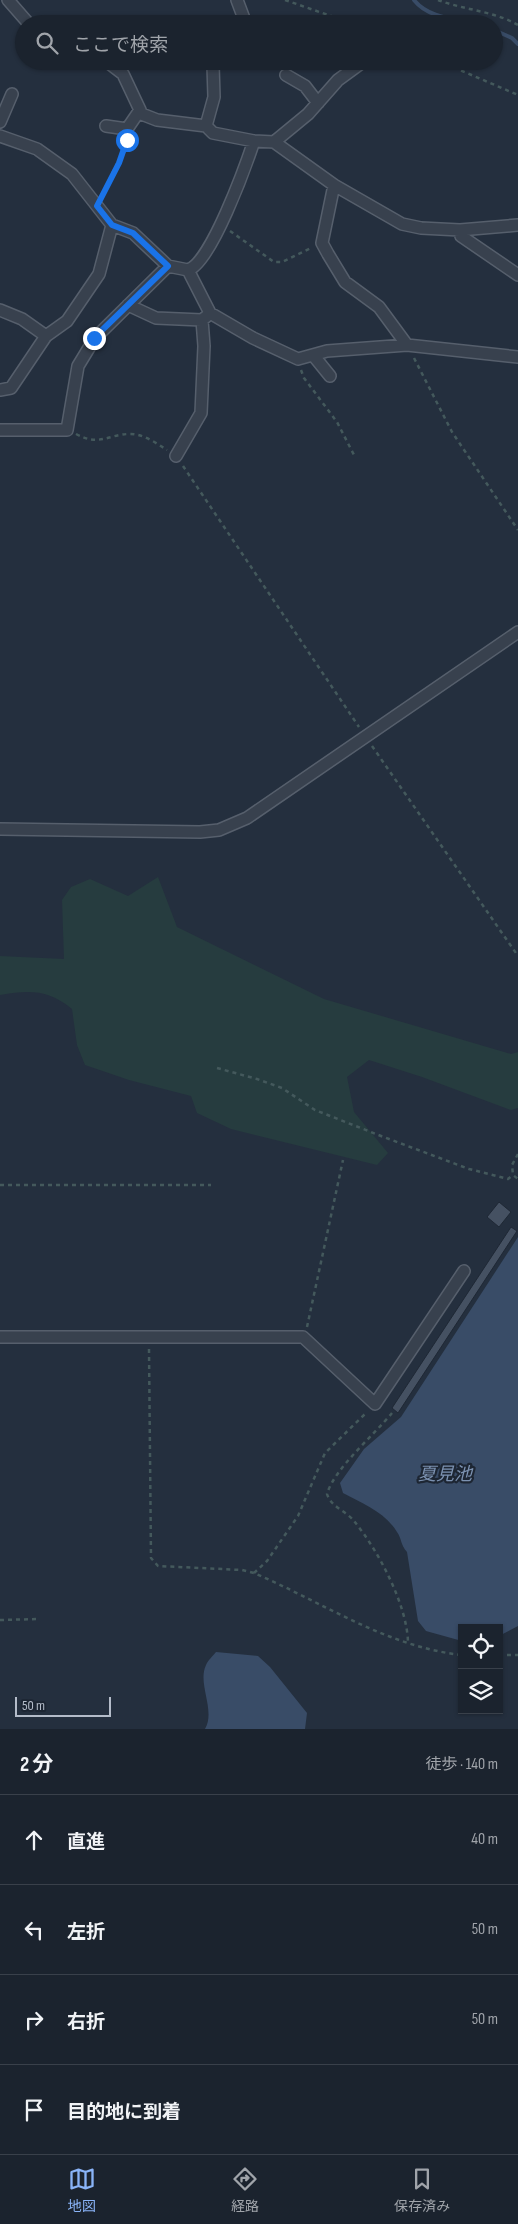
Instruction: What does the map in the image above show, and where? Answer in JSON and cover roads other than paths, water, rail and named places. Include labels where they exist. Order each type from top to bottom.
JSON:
[{"type":"street","points":[[8,0],[21,15]]},
{"type":"street","points":[[237,0],[243,15]]},
{"type":"street","points":[[106,126],[127,129],[140,110],[123,74],[118,70]]},
{"type":"street","points":[[206,126],[214,97],[213,70]]},
{"type":"street","points":[[274,142],[318,103],[338,80],[352,70]]},
{"type":"street","points":[[286,75],[304,86],[318,103]]},
{"type":"street","points":[[0,122],[12,94]]},
{"type":"street","points":[[138,113],[157,120],[206,126],[213,133],[254,141],[274,142],[334,185],[402,224],[421,228],[460,230],[518,225]]},
{"type":"street","points":[[0,136],[37,149],[72,174],[112,225],[133,233],[168,266],[188,270],[199,262],[220,224],[235,194],[254,141]]},
{"type":"street","points":[[334,185],[322,243],[337,272],[345,282],[379,307],[407,346]]},
{"type":"street","points":[[0,390],[11,388],[46,336],[67,321],[99,274],[112,225]]},
{"type":"street","points":[[460,230],[461,236],[518,275]]},
{"type":"street","points":[[0,430],[68,430],[78,366],[94,338],[168,266]]},
{"type":"street","points":[[176,456],[200,413],[206,317],[188,270]]},
{"type":"street","points":[[128,305],[156,318],[206,317],[298,359],[327,351],[407,346],[518,357]]},
{"type":"street","points":[[0,310],[22,319],[46,336]]},
{"type":"street","points":[[313,354],[330,376]]},
{"type":"street","points":[[0,829],[200,832],[219,830],[247,818],[518,632]]},
{"type":"street","points":[[0,1337],[303,1337],[375,1404],[464,1271]]},
{"type":"water","name":"夏見池","points":[[518,1237],[518,1626],[503,1634],[503,1624],[458,1624],[458,1640],[426,1631],[418,1621],[407,1552],[399,1535],[392,1525],[380,1514],[343,1493],[340,1483],[364,1449],[401,1417]]},
{"type":"water","points":[[216,1652],[258,1656],[270,1667],[307,1713],[305,1729],[205,1729],[209,1714],[204,1672],[207,1663]]},
{"type":"waterway","points":[[414,0],[427,11],[437,15]]},
{"type":"waterway","points":[[503,34],[512,38],[518,44]]}]
